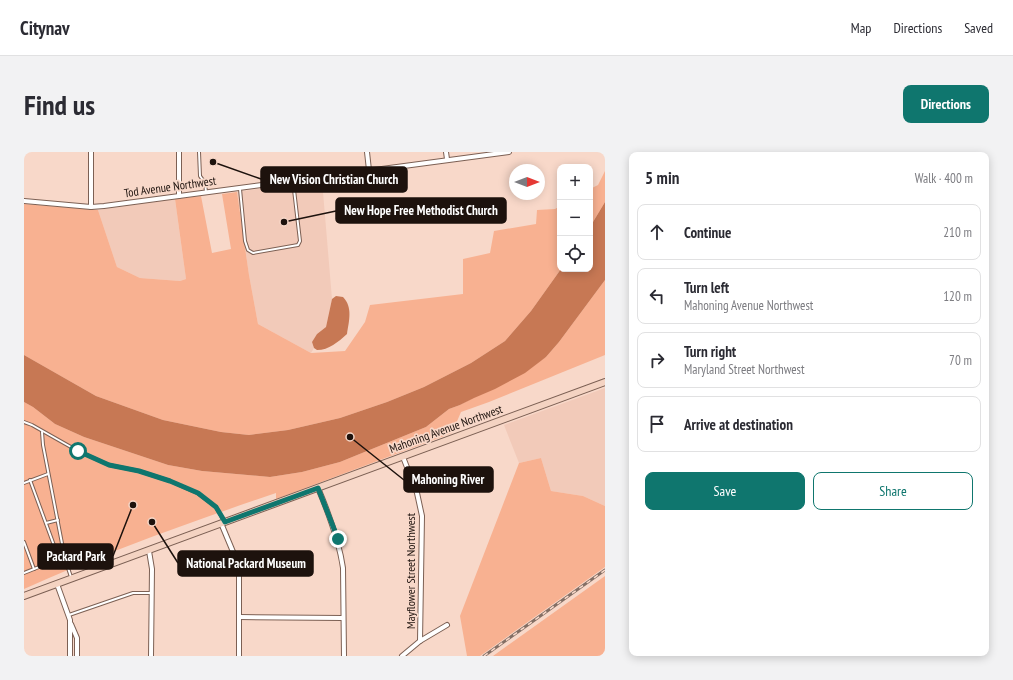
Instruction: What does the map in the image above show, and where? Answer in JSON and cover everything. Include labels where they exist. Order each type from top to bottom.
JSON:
[{"type":"main road","name":"Mahoning Avenue Northwest","points":[[24,596],[605,382]]},
{"type":"street","points":[[91,152],[92,207]]},
{"type":"street","points":[[179,152],[180,196]]},
{"type":"street","points":[[367,152],[369,170]]},
{"type":"street","points":[[446,152],[447,159]]},
{"type":"street","name":"Tod Avenue Northwest","points":[[24,201],[92,207],[509,152]]},
{"type":"street","name":"Mayflower Street Northwest","points":[[403,457],[417,493],[421,509],[422,540],[420,641]]},
{"type":"street","points":[[318,488],[338,539],[341,554],[343,580],[342,618],[344,656]]},
{"type":"street","points":[[223,522],[238,565],[240,580],[239,656]]},
{"type":"street","points":[[149,550],[152,569],[151,656]]},
{"type":"street","points":[[57,584],[76,638],[77,656]]},
{"type":"street","points":[[240,616],[342,618]]},
{"type":"street","points":[[70,620],[70,656]]},
{"type":"street","points":[[402,656],[420,641],[447,625]]},
{"type":"lane","points":[[199,152],[200,176],[204,180],[206,192]]},
{"type":"lane","points":[[240,188],[245,241],[248,250],[253,253],[298,246],[300,241],[293,181]]},
{"type":"lane","points":[[24,422],[78,451],[109,465],[139,471],[170,481],[198,493],[216,507],[223,522]]},
{"type":"lane","points":[[42,432],[48,474],[71,579]]},
{"type":"lane","points":[[24,483],[48,474]]},
{"type":"lane","points":[[30,480],[59,559]]},
{"type":"lane","points":[[46,523],[58,520]]},
{"type":"lane","points":[[24,542],[34,568]]},
{"type":"lane","points":[[24,573],[59,559],[66,559]]},
{"type":"lane","points":[[68,615],[133,594],[152,592]]},
{"type":"shaded area","points":[[605,171],[605,202],[593,222],[593,188],[598,185]]},
{"type":"shaded area","points":[[322,180],[332,299],[326,327],[317,334],[312,342],[314,348],[311,353],[258,324],[237,192]]},
{"type":"shaded area","points":[[237,192],[258,324],[311,353],[345,351],[365,322],[370,305],[463,294],[463,259],[490,253],[494,231],[536,224],[537,210],[557,208],[557,272],[559,272],[531,311],[505,341],[471,363],[424,387],[387,402],[340,418],[288,430],[249,435],[221,432],[163,420],[96,396],[24,355],[24,204],[98,210],[117,267],[140,278],[180,281],[186,279],[175,199],[201,196],[212,253],[231,249],[222,194]]},
{"type":"shaded area","points":[[175,199],[186,279],[180,281],[140,278],[117,267],[98,210]]},
{"type":"shaded area","points":[[605,202],[605,280],[546,357],[525,373],[495,389],[449,409],[426,427],[340,462],[302,472],[270,477],[202,471],[168,465],[84,437],[55,424],[24,402],[24,355],[96,396],[163,420],[221,432],[249,435],[288,430],[340,418],[387,402],[424,387],[471,363],[505,341],[531,311],[559,272],[593,272],[593,222]]},
{"type":"shaded area","points":[[605,280],[605,355],[461,412],[452,433],[276,499],[276,493],[181,526],[86,562],[24,589],[24,402],[55,424],[84,437],[168,465],[202,471],[270,477],[302,472],[340,462],[426,427],[449,409],[460,405],[546,357]]},
{"type":"shaded area","points":[[336,296],[343,297],[348,305],[350,314],[347,334],[337,343],[325,349],[317,350],[314,348],[312,342],[317,334],[326,327],[332,299]]},
{"type":"shaded area","points":[[605,388],[605,506],[583,496],[551,491],[541,458],[519,463],[504,425]]},
{"type":"shaded area","points":[[541,458],[551,491],[583,496],[605,506],[605,567],[480,656],[467,656],[460,616],[519,463]]},
{"type":"shaded area","points":[[605,576],[605,656],[493,656]]},
{"type":"railway","points":[[484,656],[605,570]]},
{"type":"place","name":"New Vision Christian Church","points":[[213,162]]},
{"type":"place","name":"New Hope Free Methodist Church","points":[[284,222]]},
{"type":"place","name":"Mahoning River","points":[[350,437]]},
{"type":"place","name":"Packard Park","points":[[133,505]]},
{"type":"place","name":"National Packard Museum","points":[[152,522]]},
{"type":"route","points":[[78,451],[109,465],[139,471],[170,481],[198,493],[216,507],[225,522],[318,488],[338,539]]}]
